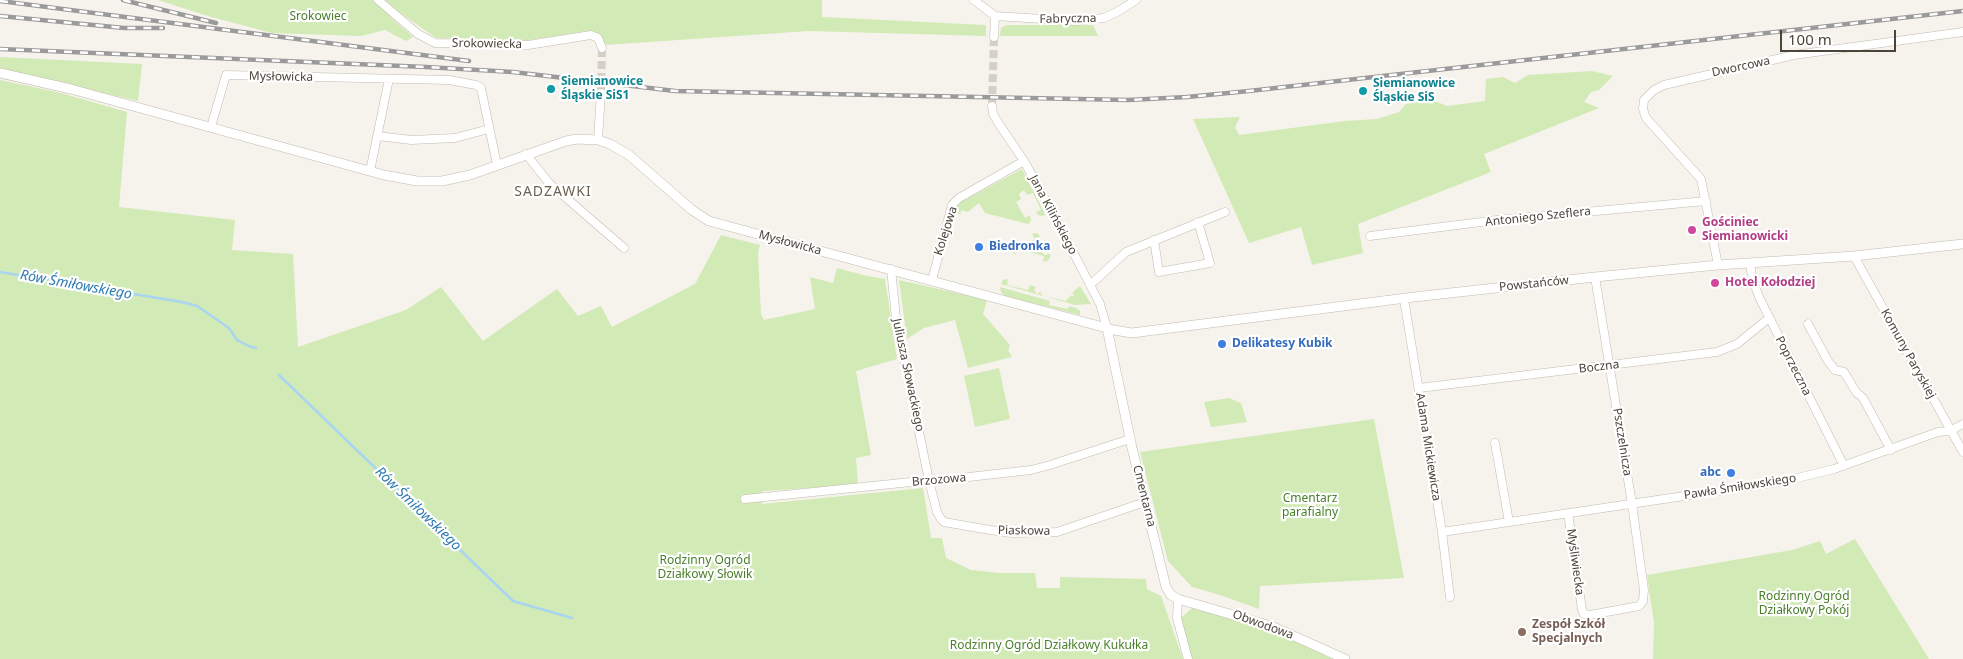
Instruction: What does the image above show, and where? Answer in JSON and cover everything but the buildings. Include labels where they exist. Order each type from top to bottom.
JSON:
[{"type":"street","name":"Srokowiecka","points":[[378,0],[418,34],[435,43],[528,45],[591,35],[598,38],[602,48]]},
{"type":"street","points":[[974,0],[995,16],[994,37]]},
{"type":"street","name":"Fabryczna","points":[[995,16],[1040,20],[1090,20],[1104,18],[1136,0]]},
{"type":"street","name":"Dworcowa","points":[[1706,200],[1701,179],[1697,172],[1646,118],[1643,109],[1644,100],[1664,85],[1794,55],[1963,32]]},
{"type":"street","name":"Mysłowicka","points":[[0,73],[71,89],[411,181],[433,182],[460,177],[566,141],[598,140],[610,144],[629,156],[692,210],[709,221],[1107,328]]},
{"type":"street","name":"Mysłowicka","points":[[211,127],[226,75],[449,80],[476,85],[481,88],[497,165]]},
{"type":"street","points":[[370,171],[389,79]]},
{"type":"street","points":[[598,140],[601,93]]},
{"type":"street","name":"Jana Kilińskiego","points":[[992,106],[993,114],[1024,161],[1090,285],[1105,316],[1107,328]]},
{"type":"street","points":[[378,136],[411,140],[455,138],[489,129]]},
{"type":"street","points":[[526,154],[549,184],[624,248]]},
{"type":"street","name":"Kolejowa","points":[[932,280],[952,205],[959,198],[1024,161]]},
{"type":"street","points":[[1706,200],[1718,265]]},
{"type":"street","name":"Antoniego Szeflera","points":[[1370,236],[1497,220],[1706,200]]},
{"type":"street","points":[[1090,285],[1126,252],[1225,212]]},
{"type":"street","points":[[1154,240],[1160,272],[1210,264],[1198,222]]},
{"type":"street","name":"Powstańców","points":[[1107,328],[1132,333],[1404,299],[1596,278],[1718,265],[1854,256],[1963,244]]},
{"type":"street","name":"Komuny Paryskiej","points":[[1854,256],[1963,452]]},
{"type":"street","name":"Poprzeczna","points":[[1750,263],[1755,287],[1769,318],[1844,466]]},
{"type":"street","name":"Juliusza Słowackiego","points":[[891,269],[894,312],[929,481]]},
{"type":"street","name":"Pszczelnicza","points":[[1596,278],[1644,590],[1643,601],[1640,606]]},
{"type":"street","name":"Adama Mickiewicza","points":[[1404,299],[1442,532],[1450,597]]},
{"type":"street","name":"Boczna","points":[[1419,388],[1717,352],[1737,344],[1769,318]]},
{"type":"street","points":[[1808,324],[1828,361],[1835,370],[1844,372],[1856,392],[1863,398],[1891,450]]},
{"type":"street","name":"Cmentarna","points":[[1107,328],[1130,439],[1166,587],[1171,595],[1178,599]]},
{"type":"street","name":"Pawła Śmiłowskiego","points":[[1442,532],[1785,481],[1844,466],[1938,432],[1950,431],[1963,424]]},
{"type":"street","name":"Brzozowa","points":[[744,500],[1030,470],[1050,466],[1130,439]]},
{"type":"street","points":[[1495,442],[1509,522]]},
{"type":"street","name":"Piaskowa","points":[[929,481],[937,512],[944,522],[998,531],[1057,532],[1145,502]]},
{"type":"street","name":"Myśliwiecka","points":[[1568,513],[1584,614],[1590,615],[1640,606]]},
{"type":"street","points":[[1178,599],[1177,618],[1188,659]]},
{"type":"street","name":"Obwodowa","points":[[1178,599],[1274,627],[1345,659]]},
{"type":"green space","name":"Srokowiec","points":[[158,0],[822,0],[822,17],[986,25],[986,36],[809,31],[605,45],[600,35],[588,31],[522,41],[436,38],[399,12],[389,16],[413,37],[406,41],[385,30],[361,36],[272,33],[211,17]]},
{"type":"green space","points":[[1007,25],[1093,25],[1098,36],[1000,36],[1001,28]]},
{"type":"green space","points":[[0,57],[142,64],[138,101],[0,69]]},
{"type":"green space","points":[[1592,71],[1613,76],[1599,90],[1591,92],[1584,102],[1599,108],[1484,154],[1491,172],[1358,224],[1363,253],[1312,265],[1301,227],[1249,243],[1193,119],[1240,117],[1235,127],[1239,135],[1345,121],[1377,119],[1399,112],[1406,104],[1424,101],[1435,101],[1447,106],[1485,101],[1486,79],[1503,77],[1515,83],[1528,75]]},
{"type":"green space","points":[[0,80],[61,93],[127,112],[119,207],[235,220],[232,250],[293,254],[298,347],[406,310],[441,287],[483,341],[557,289],[578,316],[601,306],[612,327],[695,284],[721,235],[760,245],[758,253],[761,315],[764,320],[815,309],[810,277],[833,283],[837,268],[885,279],[897,359],[856,371],[871,455],[856,458],[858,485],[762,491],[762,504],[923,488],[931,538],[942,538],[946,558],[971,570],[1000,573],[1035,573],[1037,588],[1060,588],[1060,577],[1146,579],[1147,589],[1161,596],[1183,659],[0,659]]},
{"type":"green space","points":[[1022,169],[1045,214],[1043,216],[1038,215],[1036,212],[1041,210],[1033,193],[1027,195],[1024,190],[1019,194],[1021,199],[1016,202],[1025,218],[1030,215],[1031,221],[1028,224],[985,213],[979,203],[968,212],[962,210],[960,214],[955,214],[950,232],[956,234],[949,234],[948,231],[955,207],[959,203]]},
{"type":"green space","points":[[1037,233],[1040,236],[1036,239],[1044,255],[1050,254],[1050,258],[1047,261],[1043,262],[1044,256],[1017,249],[1015,254],[1012,253],[1013,244],[1016,243],[1019,248],[1035,239],[1032,234]]},
{"type":"green space","points":[[1008,279],[1007,285],[1028,290],[1030,285],[1036,287],[1034,290],[1037,294],[1040,292],[1043,296],[1001,284],[1003,280]]},
{"type":"green space","points":[[899,280],[987,300],[983,314],[1010,345],[1008,350],[1012,357],[968,368],[955,320],[924,328],[907,339]]},
{"type":"green space","points":[[1080,286],[1091,304],[1075,305],[1044,296],[1066,301],[1071,295],[1073,297],[1072,293]]},
{"type":"green space","points":[[1000,287],[1050,301],[1049,305],[1068,309],[1069,306],[1076,308],[1080,311],[1080,315],[1005,296],[1001,292]]},
{"type":"green space","points":[[999,368],[1010,419],[975,427],[964,376]]},
{"type":"green space","points":[[1229,398],[1241,403],[1247,422],[1211,427],[1204,402]]},
{"type":"green space","name":"Cmentarz parafialny","points":[[1374,419],[1404,578],[1260,586],[1259,609],[1192,587],[1168,561],[1140,452]]},
{"type":"green space","name":"Rodzinny Ogród Działkowy Pokój","points":[[1855,539],[1929,659],[1653,659],[1654,623],[1647,575],[1792,550],[1820,541],[1826,554]]},
{"type":"green space","points":[[1192,608],[1284,635],[1332,659],[1192,659],[1180,619]]},
{"type":"waterway","name":"Rów Śmiłowskiego","points":[[0,272],[197,306],[229,328],[237,340],[256,348]]},
{"type":"waterway","name":"Rów Śmiłowskiego","points":[[279,375],[513,601],[572,618]]},
{"type":"tunnel","points":[[992,106],[994,37]]},
{"type":"tunnel","points":[[601,93],[602,48]]},
{"type":"railway","points":[[123,0],[216,23]]},
{"type":"railway","points":[[0,1],[469,61]]},
{"type":"railway","points":[[0,49],[513,72],[675,91],[1128,100],[1249,91],[1963,11]]},
{"type":"railway","points":[[0,16],[124,28],[163,28]]},
{"type":"place","name":"Siemianowice Śląskie SiS1","points":[[551,89]]},
{"type":"place","name":"Siemianowice Śląskie SiS","points":[[1363,91]]},
{"type":"place","name":"Gościniec Siemianowicki","points":[[1692,230]]},
{"type":"place","name":"Biedronka","points":[[979,247]]},
{"type":"place","name":"Hotel Kołodziej","points":[[1715,283]]},
{"type":"place","name":"Delikatesy Kubik","points":[[1222,344]]},
{"type":"place","name":"abc","points":[[1731,473]]},
{"type":"place","name":"Zespół Szkół Specjalnych","points":[[1522,632]]},
{"type":"district","name":"SADZAWKI","points":[[553,192]]},
{"type":"park label","name":"Rodzinny Ogród Działkowy Słowik","points":[[705,568]]},
{"type":"park label","name":"Rodzinny Ogród Działkowy Kukułka","points":[[1049,646]]}]
